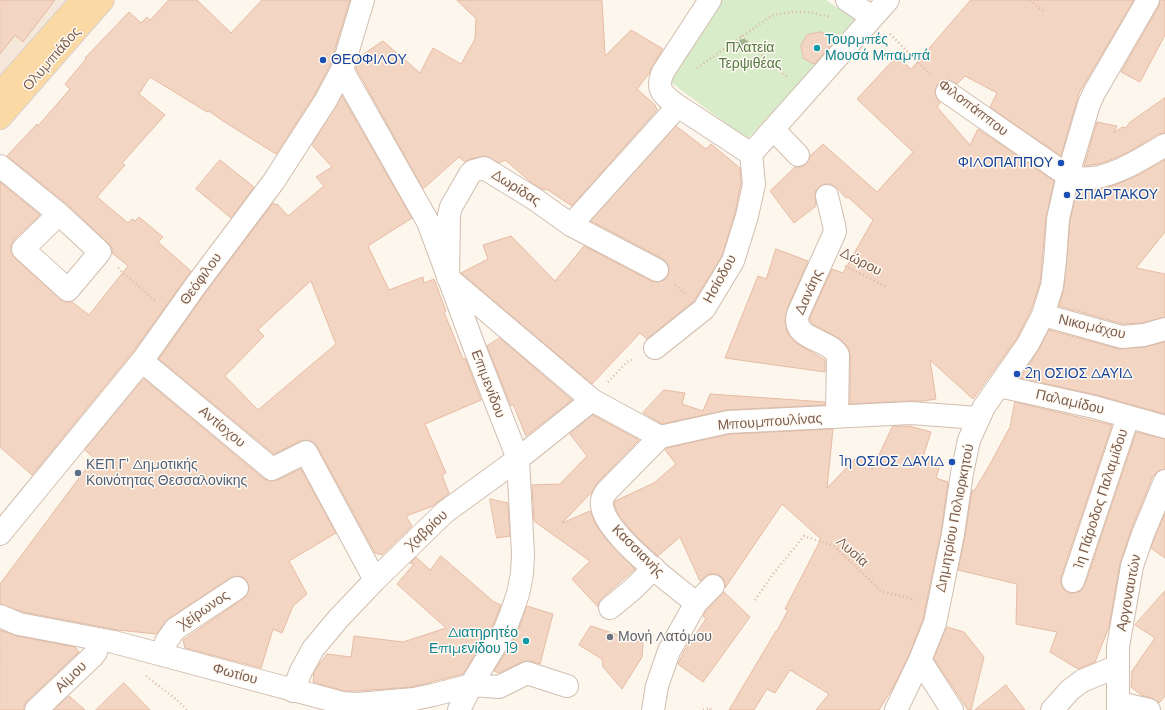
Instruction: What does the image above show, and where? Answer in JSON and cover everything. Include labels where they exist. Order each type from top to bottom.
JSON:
[{"type":"main road","name":"Ολυμπιάδος","points":[[0,93],[82,0]]},
{"type":"main road","name":"Ολυμπιάδος","points":[[0,118],[104,0]]},
{"type":"street","name":"Θεόφιλου","points":[[0,534],[142,361],[274,181],[326,100],[342,70],[363,0]]},
{"type":"street","points":[[710,0],[663,72],[660,79],[660,86],[662,93],[678,106],[751,154],[866,14],[888,0]]},
{"type":"street","name":"Δημητρίου Πολιορκητού","points":[[896,710],[920,660],[935,623],[953,534],[964,461],[969,440],[978,418],[1028,344],[1043,315],[1052,286],[1058,219],[1068,175],[1089,104],[1101,80],[1148,0]]},
{"type":"street","name":"Επιμενίδου","points":[[342,70],[428,222],[474,349],[518,459],[522,554],[522,574],[518,594],[505,629],[459,710]]},
{"type":"street","name":"Φιλοπάππου","points":[[947,92],[1068,175]]},
{"type":"street","points":[[571,225],[678,106]]},
{"type":"street","points":[[773,129],[798,155]]},
{"type":"street","points":[[1068,175],[1081,178],[1093,178],[1100,176],[1134,162],[1165,146]]},
{"type":"street","name":"Ησίοδου","points":[[655,348],[704,309],[733,261],[747,216],[754,184],[751,154]]},
{"type":"street","points":[[0,166],[59,214],[100,252],[68,290],[23,249],[59,214]]},
{"type":"street","name":"Δωρίδας","points":[[448,278],[448,215],[473,171],[484,168],[490,170],[533,198],[571,225],[658,270]]},
{"type":"street","name":"Δανάης","points":[[827,196],[835,228],[834,235],[796,320],[800,330],[835,350],[838,355],[837,418]]},
{"type":"street","points":[[448,278],[592,400],[660,437]]},
{"type":"street","name":"Νικομάχου","points":[[1043,315],[1122,337],[1144,335],[1165,329]]},
{"type":"street","name":"Αντίοχου","points":[[142,361],[272,468],[306,452],[375,580]]},
{"type":"street","name":"Παλαμίδου","points":[[999,386],[1094,407],[1165,427]]},
{"type":"street","name":"Χαβρίου","points":[[293,691],[301,671],[313,649],[338,618],[375,580],[445,512],[518,459],[592,400]]},
{"type":"street","name":"Μπουμπουλίνας","points":[[660,437],[728,422],[837,418],[911,412],[978,418]]},
{"type":"street","name":"1η Πάροδος Παλαμίδου","points":[[1073,581],[1128,416]]},
{"type":"street","name":"Κασσιανής","points":[[660,437],[606,492],[602,498],[601,505],[606,518],[620,536],[654,568],[696,603]]},
{"type":"street","name":"Αργοναυτών","points":[[1118,707],[1118,647],[1132,566],[1165,481]]},
{"type":"street","points":[[610,608],[633,589],[654,568]]},
{"type":"street","points":[[653,710],[657,686],[664,662],[671,646],[696,603],[713,586]]},
{"type":"street","name":"Χείρωνος","points":[[162,655],[166,642],[175,630],[237,588]]},
{"type":"street","name":"Φωτίου","points":[[0,616],[25,625],[99,639],[337,702],[358,704],[414,699],[472,685]]},
{"type":"street","name":"Αίμου","points":[[36,710],[93,656],[96,652],[99,639]]},
{"type":"street","points":[[920,660],[952,710]]},
{"type":"street","points":[[1052,710],[1070,690],[1082,681],[1118,666]]},
{"type":"street","points":[[472,685],[499,688],[527,673],[567,686]]},
{"type":"street","points":[[314,710],[332,707],[337,702]]},
{"type":"street","points":[[1118,707],[1150,710]]},
{"type":"path","points":[[1030,0],[1044,12]]},
{"type":"path","points":[[697,68],[773,15],[793,12],[808,12],[838,18],[866,14]]},
{"type":"path","name":"Φιλοπάππου","points":[[866,14],[947,92]]},
{"type":"path","points":[[741,36],[783,74]]},
{"type":"path","points":[[100,252],[173,318]]},
{"type":"path","name":"Δώρου","points":[[825,255],[887,288]]},
{"type":"path","points":[[658,270],[704,309]]},
{"type":"path","points":[[592,400],[627,362],[655,348]]},
{"type":"path","name":"Λυσία","points":[[755,600],[773,574],[804,536],[834,546],[881,591],[915,600]]},
{"type":"path","points":[[703,710],[710,708],[711,710]]},
{"type":"shaded area","points":[[0,0],[72,0],[0,81]]},
{"type":"green space","name":"Πλατεία Τερψιθέας","points":[[722,0],[826,0],[859,23],[747,139],[665,78]]},
{"type":"building","points":[[0,0],[55,0],[23,42],[15,35],[0,54]]},
{"type":"building","points":[[169,0],[197,0],[231,33],[262,0],[350,0],[330,65],[315,94],[276,154],[209,111],[207,112],[150,77],[139,94],[165,115],[122,163],[125,165],[97,197],[128,223],[132,219],[135,221],[139,217],[163,237],[158,242],[191,271],[132,353],[32,475],[0,447],[0,182],[40,215],[14,240],[11,246],[11,253],[60,299],[66,302],[72,302],[89,315],[128,266],[112,253],[112,248],[108,243],[68,205],[7,156],[37,124],[38,126],[70,89],[65,84],[86,59],[85,58],[129,12],[141,23],[147,17],[150,20]]},
{"type":"building","points":[[457,0],[602,0],[605,56],[631,30],[663,49],[650,72],[637,89],[655,105],[657,110],[572,206],[548,190],[542,189],[532,183],[505,160],[499,163],[485,156],[470,159],[465,162],[459,157],[423,189],[356,68],[359,57],[383,41],[420,73],[433,48],[461,64],[475,39],[476,19]]},
{"type":"building","points":[[971,0],[1134,0],[1079,93],[1061,156],[990,107],[997,93],[965,76],[957,84],[948,80],[941,81],[937,85],[935,91],[936,97],[940,103],[937,107],[970,145],[978,129],[1054,181],[1046,218],[1040,283],[1031,310],[1017,338],[973,399],[930,360],[936,399],[924,401],[850,404],[850,355],[848,347],[840,339],[813,324],[810,321],[810,317],[832,269],[843,273],[873,220],[848,197],[846,198],[836,187],[830,184],[824,184],[815,192],[816,206],[794,223],[770,191],[795,167],[801,167],[806,164],[810,156],[823,144],[877,192],[913,152],[857,99],[897,56],[911,69]]},
{"type":"building","points":[[1160,0],[1165,0],[1165,35],[1140,82],[1121,72],[1159,6]]},
{"type":"building","name":"Τουρμπές Μουσά Μπαμπά","points":[[821,32],[831,38],[832,44],[814,64],[803,58],[801,45],[807,35]]},
{"type":"building","points":[[342,96],[412,218],[368,246],[389,290],[423,277],[424,283],[434,279],[446,311],[444,312],[463,359],[465,358],[481,400],[425,424],[446,473],[442,475],[449,493],[433,506],[406,516],[412,526],[382,555],[375,553],[317,446],[313,442],[307,440],[301,441],[274,454],[159,359],[206,292],[273,203],[276,205],[277,204],[288,216],[324,186],[316,177],[332,167],[312,145]],"holes":[[[311,281],[336,344],[258,410],[225,376],[264,336],[258,330]]]},
{"type":"building","points":[[1165,98],[1165,133],[1158,134],[1129,152],[1108,161],[1084,166],[1097,122],[1117,126],[1114,133],[1122,127],[1126,128],[1129,123]]},
{"type":"building","points":[[676,126],[706,149],[711,144],[740,168],[741,183],[735,213],[722,256],[694,301],[647,339],[640,333],[592,384],[461,273],[488,259],[483,245],[511,236],[555,281],[584,246],[651,281],[658,282],[664,280],[668,275],[669,269],[667,263],[663,259],[591,221]]},
{"type":"building","points":[[220,160],[254,187],[231,218],[196,189]]},
{"type":"building","points":[[1165,160],[1165,232],[1136,268],[1165,274],[1165,317],[1142,323],[1123,324],[1059,306],[1064,288],[1070,221],[1077,190],[1091,191],[1115,185],[1140,174]]},
{"type":"building","points":[[776,249],[808,261],[787,309],[785,322],[788,334],[796,343],[825,360],[825,372],[725,358],[758,276],[766,279]]},
{"type":"building","points":[[1049,330],[1119,349],[1145,347],[1165,342],[1165,414],[1097,395],[1020,378],[1038,351]]},
{"type":"building","points":[[500,338],[572,400],[526,436],[513,404],[511,406],[487,346]]},
{"type":"building","points":[[144,379],[264,479],[270,481],[277,480],[301,469],[336,533],[289,561],[307,594],[293,606],[282,633],[273,629],[261,668],[185,648],[183,640],[244,598],[248,593],[249,587],[247,581],[242,577],[236,576],[230,578],[168,619],[156,634],[118,630],[23,612],[0,604],[0,584],[94,458],[85,450]]},
{"type":"building","points":[[664,390],[685,393],[682,404],[703,411],[710,394],[825,402],[825,405],[727,410],[662,424],[643,413]]},
{"type":"building","points":[[1015,402],[1112,425],[1061,577],[1063,589],[1069,593],[1081,591],[1085,585],[1136,432],[1165,439],[1165,469],[1158,471],[1153,476],[1131,530],[1120,564],[1109,627],[1095,662],[1078,669],[1050,652],[1057,632],[1016,624],[1017,584],[958,570],[972,490],[974,491],[1010,427]]},
{"type":"building","points":[[593,415],[639,440],[597,483],[592,492],[562,523],[590,511],[596,525],[605,538],[635,569],[602,598],[598,603],[598,607],[572,579],[590,561],[534,521],[532,485],[560,484],[587,456],[570,434]]},
{"type":"building","points":[[893,426],[909,426],[931,432],[923,457],[941,462],[936,478],[948,482],[941,532],[923,619],[909,655],[894,686],[879,710],[816,710],[829,694],[790,670],[775,693],[767,689],[754,710],[729,710],[777,631],[788,610],[785,609],[821,539],[782,504],[725,588],[725,582],[722,577],[716,574],[709,574],[700,581],[680,537],[658,556],[636,536],[625,523],[617,512],[614,503],[615,501],[654,483],[676,464],[665,450],[666,448],[730,434],[833,429],[827,488],[859,455],[872,469]]},
{"type":"building","points":[[490,499],[508,503],[510,536],[497,538]]},
{"type":"building","points":[[1165,514],[1165,558],[1151,548]]},
{"type":"building","points":[[441,556],[494,602],[501,605],[494,623],[463,674],[412,687],[358,691],[344,691],[313,682],[314,672],[327,654],[351,657],[354,636],[403,642],[446,628],[397,584],[414,564],[410,563],[416,557],[430,570]]},
{"type":"building","points":[[1165,591],[1165,696],[1159,703],[1152,698],[1141,695],[1131,687],[1132,671],[1155,638],[1135,625]]},
{"type":"building","points":[[724,592],[750,617],[703,682],[678,664],[684,651],[706,619],[703,616],[706,611]]},
{"type":"building","name":"Διατηρητέο Επιμενίδου 19","points":[[527,606],[553,614],[540,664],[531,661],[522,662],[499,673],[494,671],[517,634]]},
{"type":"building","name":"Μονή Λατόμου","points":[[591,626],[643,643],[642,657],[622,689],[603,667],[602,659],[579,645]]},
{"type":"building","points":[[947,627],[964,632],[984,657],[971,710],[968,710],[934,659]]},
{"type":"building","points":[[0,630],[17,636],[75,647],[79,652],[27,701],[24,706],[24,710],[0,710]]},
{"type":"building","points":[[124,683],[150,710],[96,710]]},
{"type":"building","points":[[1006,685],[1025,710],[975,710]]},
{"type":"building","points":[[69,696],[85,710],[54,710]]},
{"type":"place","name":"Τουρμπές Μουσά Μπαμπά","points":[[817,48]]},
{"type":"place","name":"ΘΕΟΦΙΛΟΥ","points":[[323,60]]},
{"type":"place","name":"ΦΙΛΟΠΑΠΠΟΥ","points":[[1061,163]]},
{"type":"place","name":"ΣΠΑΡΤΑΚΟΥ","points":[[1067,195]]},
{"type":"place","name":"2η ΟΣΙΟΣ ΔΑΥΙΔ","points":[[1017,374]]},
{"type":"place","name":"1η ΟΣΙΟΣ ΔΑΥΙΔ","points":[[952,462]]},
{"type":"place","name":"ΚΕΠ Γ' Δημοτικής Κοινότητας Θεσσαλονίκης","points":[[78,473]]},
{"type":"place","name":"Μονή Λατόμου","points":[[610,637]]},
{"type":"place","name":"Διατηρητέο Επιμενίδου 19","points":[[526,641]]}]
